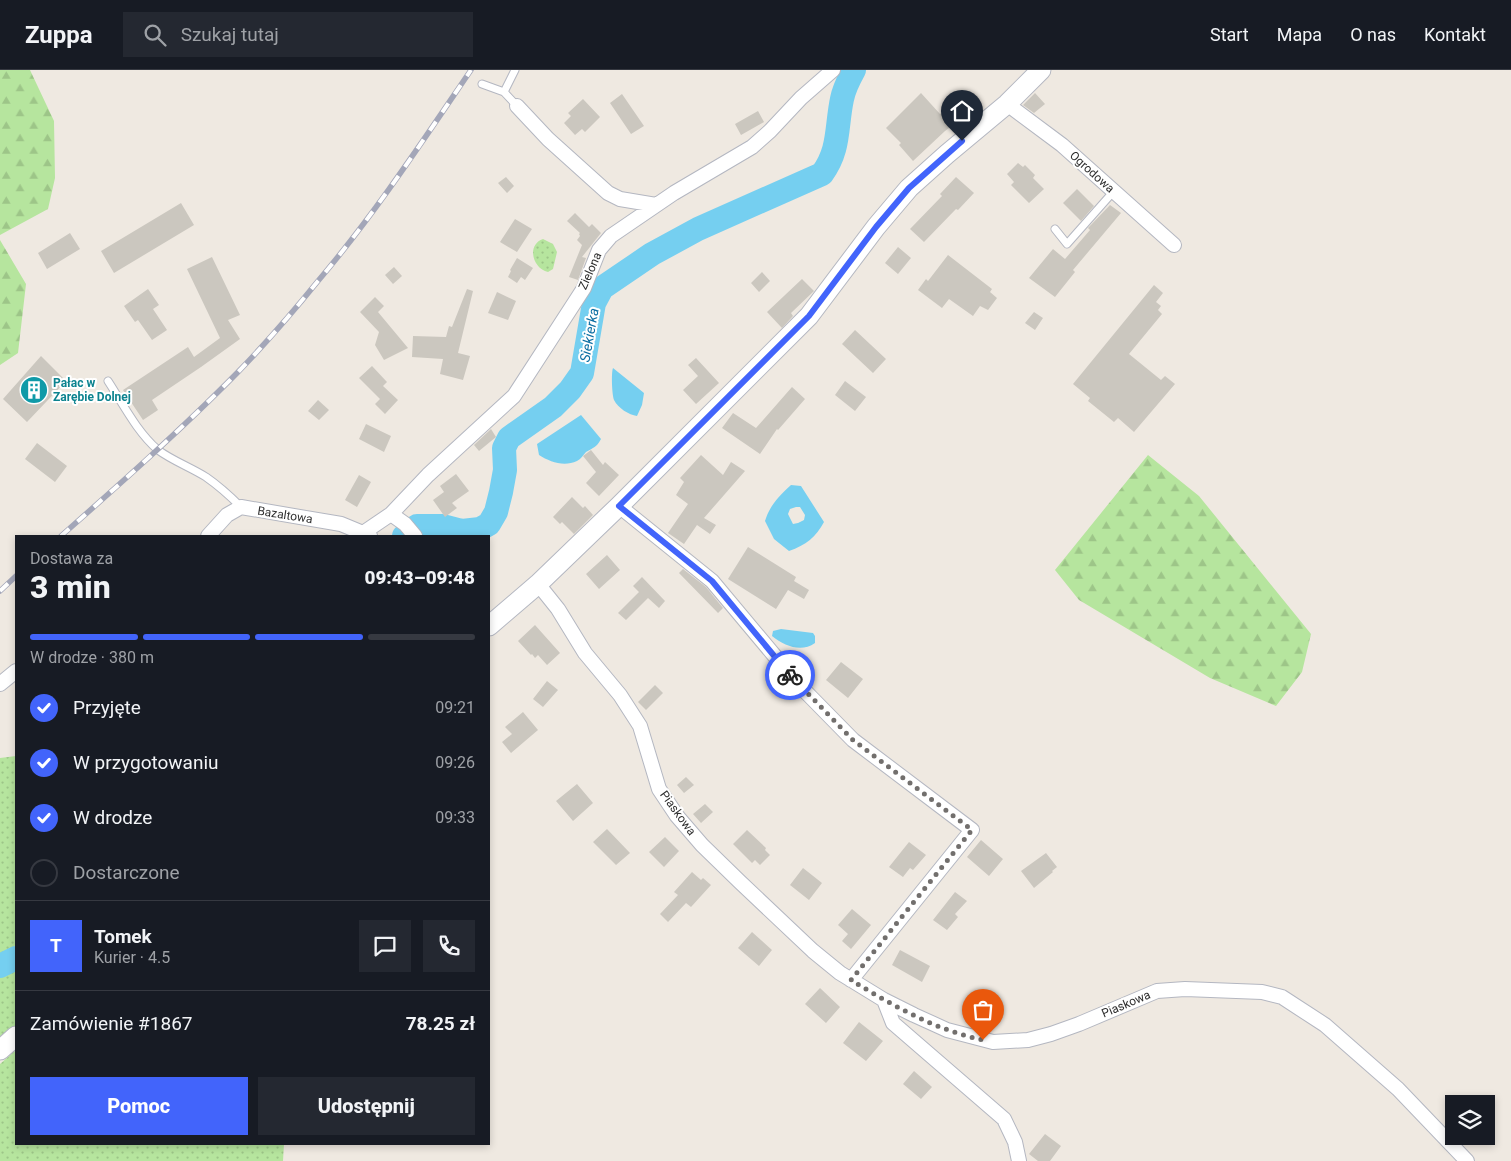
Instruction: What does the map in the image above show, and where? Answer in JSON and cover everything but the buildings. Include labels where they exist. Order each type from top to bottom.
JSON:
[{"type":"main road","points":[[490,623],[538,584],[809,316],[876,227],[909,188],[1007,104],[1041,70]]},
{"type":"main road","points":[[0,1050],[15,1037]]},
{"type":"street","name":"Zielona","points":[[367,534],[391,514],[428,475],[514,396],[584,288],[597,255],[604,243],[619,230],[656,205],[752,147],[832,70]]},
{"type":"street","name":"Ogrodowa","points":[[1007,104],[1062,144],[1174,245]]},
{"type":"street","points":[[517,106],[548,139],[608,193],[620,198],[656,205]]},
{"type":"street","points":[[619,506],[712,581],[799,686],[853,740],[972,830],[851,980]]},
{"type":"street","name":"Bazaltowa","points":[[209,535],[227,515],[241,507],[341,524],[367,534]]},
{"type":"street","points":[[391,514],[405,524],[414,535]]},
{"type":"street","name":"Piaskowa","points":[[538,584],[558,609],[584,653],[620,695],[640,726],[659,789],[677,816],[702,845],[772,914],[813,951],[851,980],[884,1000],[948,1030],[993,1042],[1028,1040],[1060,1031],[1157,991],[1185,989],[1262,992],[1282,997],[1324,1025],[1381,1075],[1422,1112],[1467,1161]]},
{"type":"street","points":[[0,684],[15,672]]},
{"type":"street","points":[[884,1000],[893,1023],[1004,1119],[1015,1142],[1019,1161]]},
{"type":"lane","points":[[504,92],[515,70]]},
{"type":"lane","points":[[482,84],[504,92],[517,106]]},
{"type":"lane","points":[[1055,229],[1067,244],[1114,191]]},
{"type":"lane","points":[[108,381],[136,425],[158,449],[205,477],[230,495],[241,507]]},
{"type":"green space","points":[[0,70],[30,70],[54,121],[55,178],[48,209],[0,235]]},
{"type":"green space","points":[[543,239],[553,244],[557,252],[553,269],[548,272],[535,262],[533,251],[534,246]]},
{"type":"green space","points":[[0,240],[26,284],[18,353],[0,365]]},
{"type":"green space","points":[[1148,455],[1199,496],[1311,634],[1302,672],[1276,706],[1210,678],[1079,600],[1055,570]]},
{"type":"green space","points":[[15,756],[15,946],[0,956],[0,758]]},
{"type":"green space","points":[[15,963],[15,1029],[0,1041],[0,973]]},
{"type":"green space","points":[[15,1051],[15,1145],[284,1145],[283,1161],[0,1161],[0,1064]]},
{"type":"water","points":[[613,368],[644,393],[642,405],[637,416],[624,411],[614,400]]},
{"type":"water","points":[[581,415],[601,439],[596,446],[578,460],[567,464],[552,462],[539,455],[537,444]]},
{"type":"water","points":[[791,485],[801,486],[824,522],[810,540],[789,551],[774,539],[765,521],[772,505]],"holes":[[[800,507],[805,515],[804,520],[793,524],[788,514],[790,509]]]},
{"type":"water","points":[[781,629],[813,633],[815,643],[799,648],[782,643],[772,636],[773,631]]},
{"type":"waterway","name":"Siekierka","points":[[405,535],[417,526],[443,526],[462,531],[480,529],[489,524],[496,512],[501,492],[505,470],[504,448],[509,438],[553,407],[570,390],[582,373],[594,303],[602,288],[652,254],[698,229],[822,174],[828,165],[835,147],[843,95],[854,70]]},
{"type":"waterway","name":"Siekierka","points":[[0,966],[15,958]]},
{"type":"railway","points":[[62,535],[195,414],[238,372],[279,327],[359,230],[471,70]]},
{"type":"railway","points":[[0,591],[15,577]]},
{"type":"way so far","points":[[790,675],[853,740],[972,830],[851,980],[914,1015],[948,1030],[983,1040]]},
{"type":"place","name":"Pałac w Zarębie Dolnej","points":[[34,390]]},
{"type":"route","points":[[790,675],[712,581],[619,506],[809,316],[876,227],[909,188],[962,141]]}]
